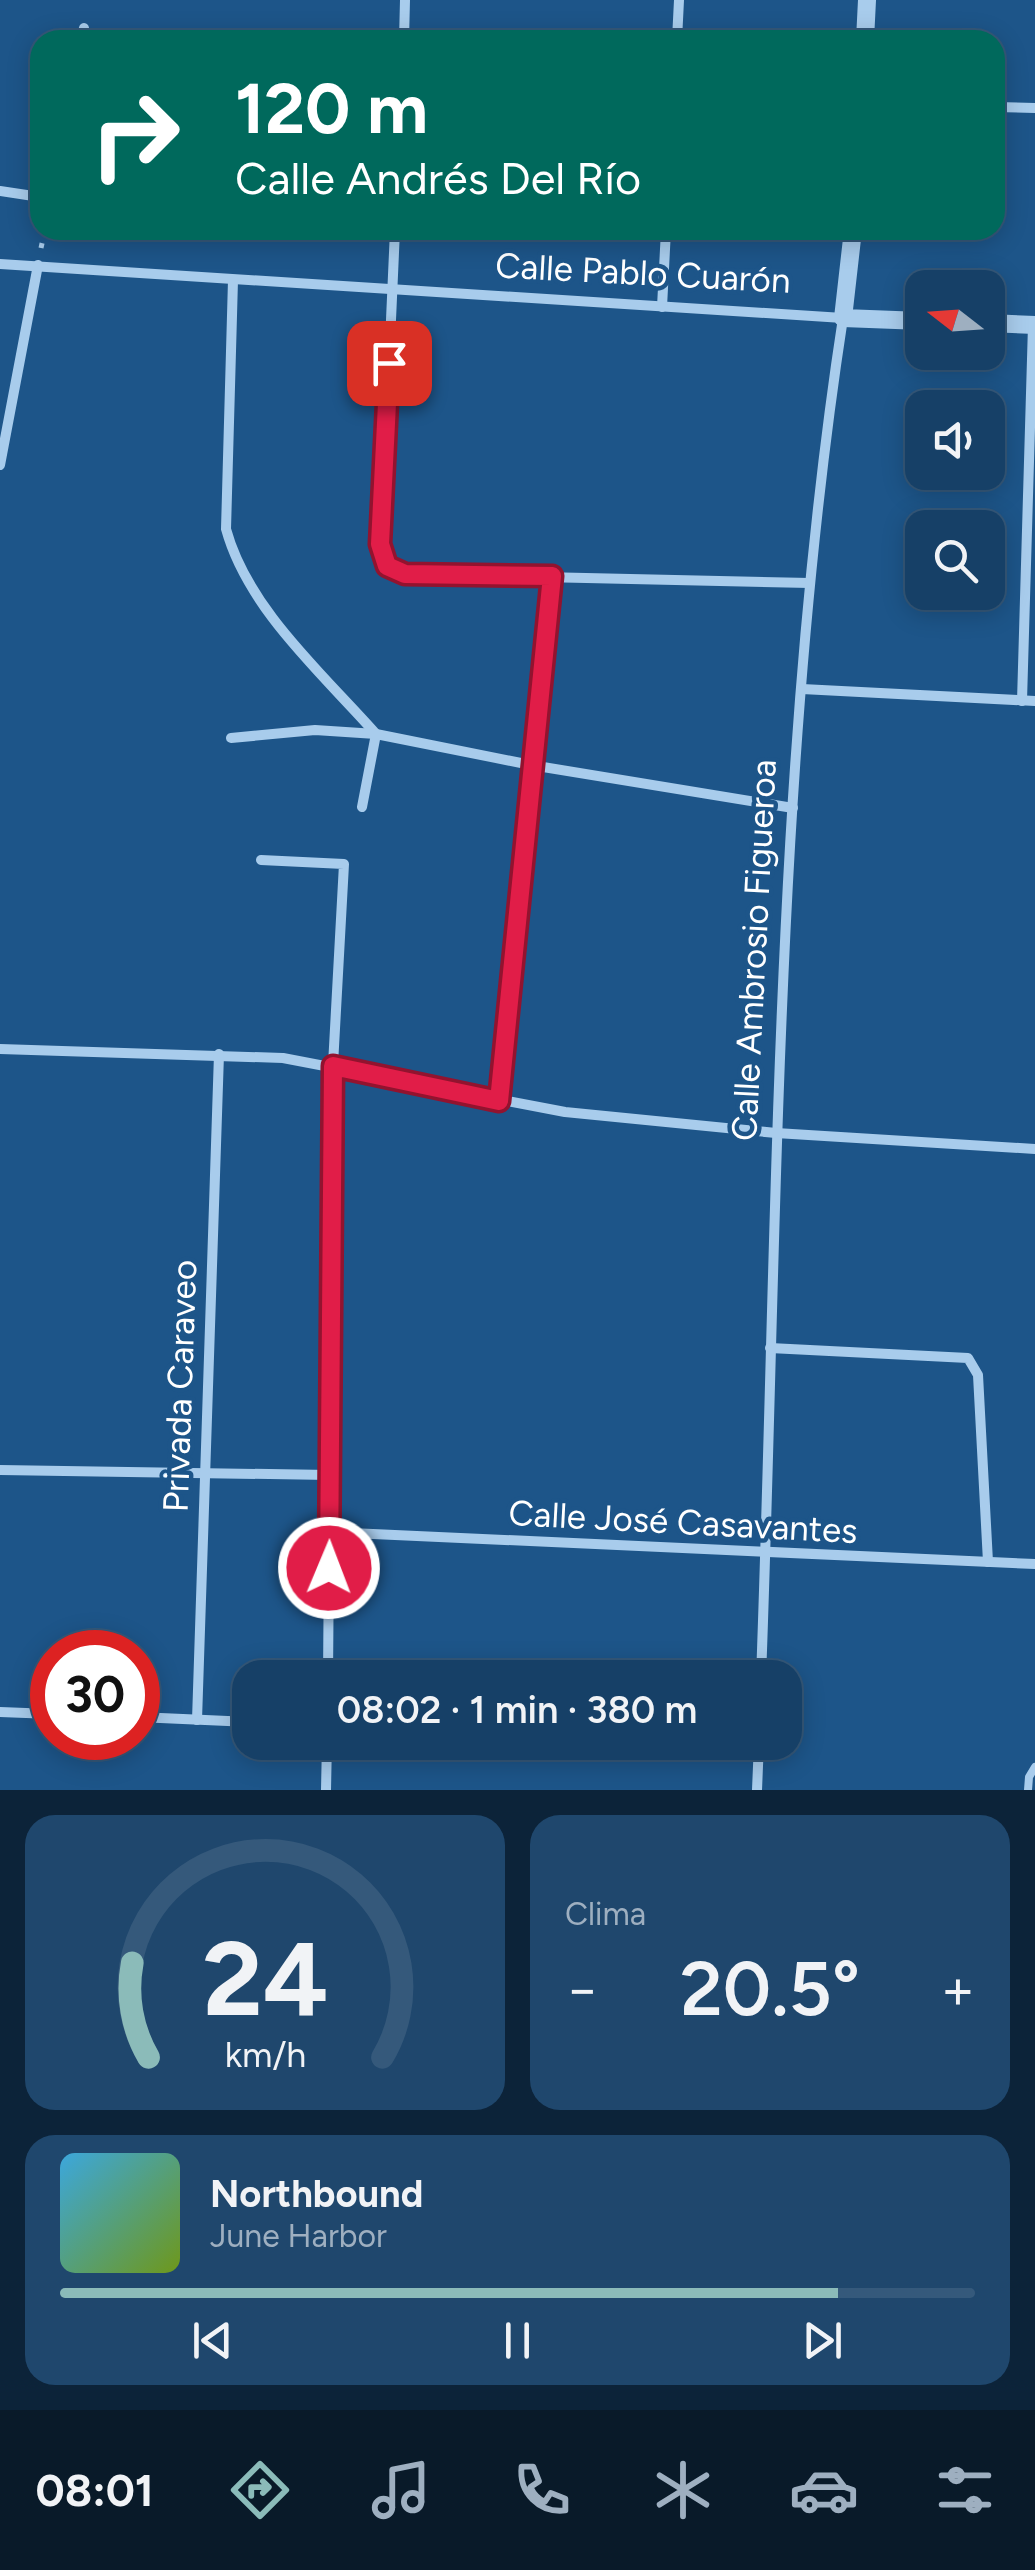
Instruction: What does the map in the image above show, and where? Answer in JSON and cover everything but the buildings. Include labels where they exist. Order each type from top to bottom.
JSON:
[{"type":"street","points":[[404,30],[405,0]]},
{"type":"street","points":[[678,30],[679,0]]},
{"type":"street","points":[[866,30],[867,0]]},
{"type":"street","points":[[1005,107],[1035,108]]},
{"type":"street","points":[[0,191],[30,195]]},
{"type":"street","points":[[394,240],[380,544],[387,566],[405,574],[810,583]]},
{"type":"street","points":[[662,307],[665,240]]},
{"type":"street","name":"Calle Ambrosio Figueroa","points":[[763,1660],[776,1133],[793,808],[810,583],[852,240]]},
{"type":"street","name":"Calle Pablo Cuarón","points":[[0,264],[905,320]]},
{"type":"street","points":[[0,465],[38,266]]},
{"type":"street","points":[[233,280],[224,496],[232,554],[270,614],[376,734]]},
{"type":"street","points":[[802,689],[1029,701],[1034,325],[1005,324]]},
{"type":"street","points":[[499,1101],[552,576]]},
{"type":"street","points":[[230,738],[315,730],[376,734],[531,765],[793,808]]},
{"type":"street","points":[[362,807],[376,734]]},
{"type":"street","points":[[261,860],[344,864],[333,1066],[328,1660]]},
{"type":"street","points":[[0,1050],[218,1054],[333,1066],[565,1112],[776,1133],[1035,1149]]},
{"type":"street","name":"Privada Caraveo","points":[[196,1720],[218,1054]]},
{"type":"street","points":[[770,1348],[968,1358],[978,1375],[988,1562]]},
{"type":"street","points":[[0,1470],[330,1476]]},
{"type":"street","name":"Calle José Casavantes","points":[[329,1532],[1035,1564]]},
{"type":"street","points":[[0,1712],[30,1713]]},
{"type":"street","points":[[160,1719],[232,1721]]},
{"type":"street","points":[[326,1790],[327,1760]]},
{"type":"street","points":[[757,1790],[758,1760]]},
{"type":"lane","points":[[1028,1790],[1028,1777],[1035,1767]]},
{"type":"route","points":[[329,1568],[333,1066],[499,1101],[552,576],[405,574],[387,566],[380,544],[389,363]]}]
